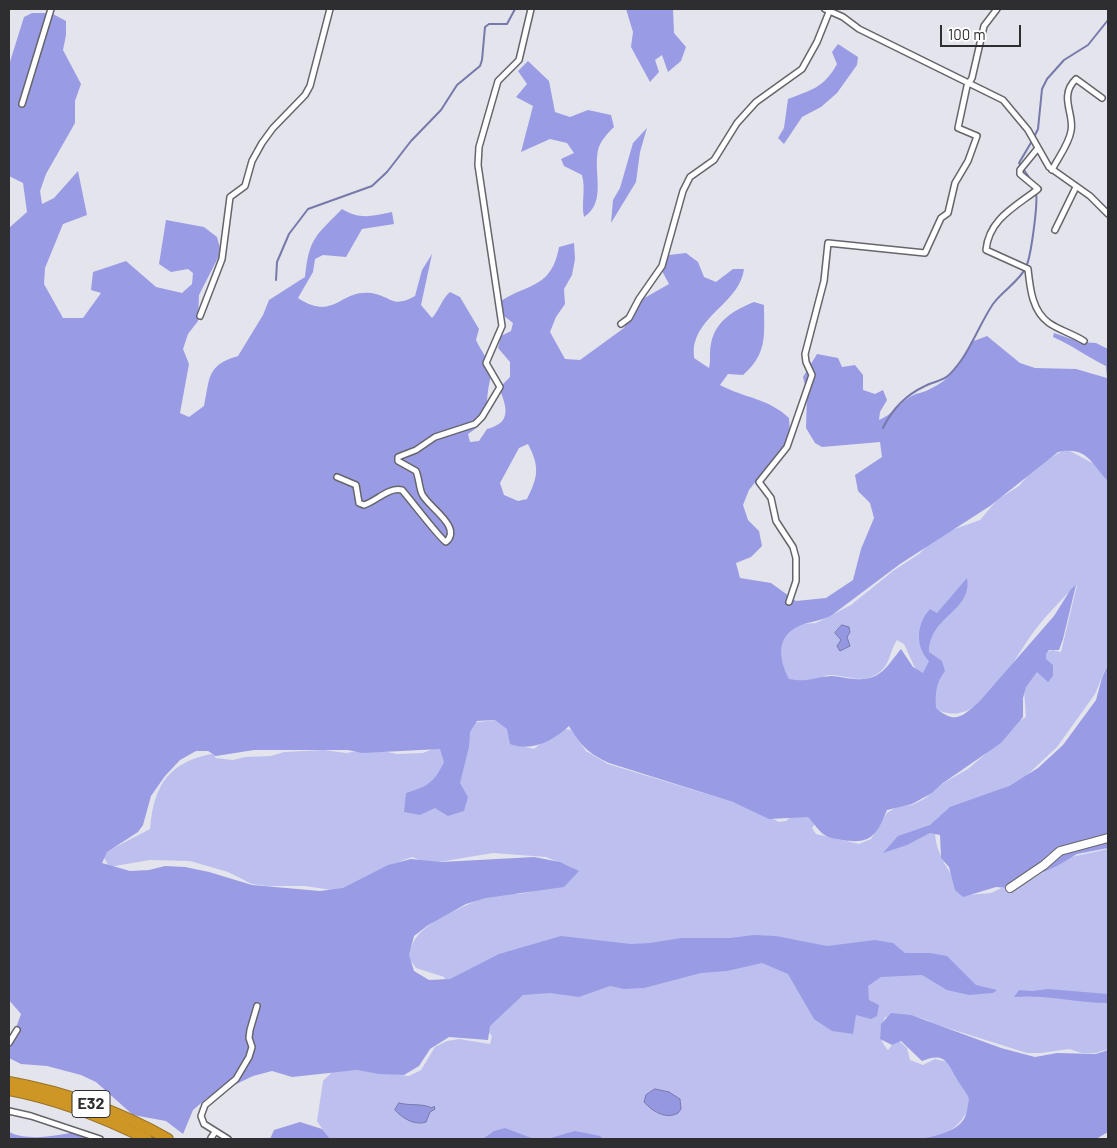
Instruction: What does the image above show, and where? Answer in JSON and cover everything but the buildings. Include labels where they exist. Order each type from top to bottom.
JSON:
[{"type":"highway","name":"E32","points":[[9,1082],[76,1098],[134,1122],[168,1139]]},
{"type":"highway","name":"E32","points":[[9,1090],[48,1098],[104,1119],[147,1139]]},
{"type":"street","points":[[22,104],[51,9]]},
{"type":"street","points":[[200,316],[220,269],[230,196],[245,186],[252,161],[262,143],[273,128],[305,95],[310,86],[330,9]]},
{"type":"street","points":[[337,476],[356,484],[359,503],[364,504],[397,489],[402,490],[428,520],[441,540],[446,542],[449,539],[450,534],[446,520],[421,492],[416,471],[398,461],[398,457],[416,450],[435,437],[475,424],[482,417],[500,387],[486,364],[502,326],[478,165],[479,147],[498,80],[519,60],[531,9]]},
{"type":"street","points":[[789,602],[796,581],[796,558],[793,547],[776,521],[771,498],[759,482],[787,447],[812,375],[806,362],[805,354],[824,281],[828,243],[925,253],[941,218],[948,213],[955,183],[968,162],[977,136],[958,128],[984,26],[997,9]]},
{"type":"street","points":[[621,324],[629,318],[638,299],[662,266],[683,191],[690,177],[714,160],[737,123],[756,102],[802,69],[818,42],[827,10],[843,17],[860,29],[970,82],[1010,106],[1052,170],[1090,196],[1108,214]]},
{"type":"street","points":[[1052,170],[1072,131],[1067,109],[1072,83],[1076,79],[1102,98]]},
{"type":"street","points":[[1038,148],[1020,170],[1020,174],[1038,189],[1000,218],[989,232],[986,250],[1028,269],[1034,303],[1043,317],[1049,323],[1084,341]]},
{"type":"street","points":[[1055,230],[1076,187]]},
{"type":"street","points":[[1010,888],[1044,865],[1060,851],[1108,838]]},
{"type":"street","points":[[228,1139],[204,1124],[201,1116],[205,1105],[236,1079],[249,1057],[252,1047],[249,1038],[250,1030],[257,1006]]},
{"type":"street","points":[[9,1043],[17,1030]]},
{"type":"street","points":[[9,1110],[100,1139]]},
{"type":"street","points":[[210,1138],[215,1132]]},
{"type":"shaded area","points":[[626,9],[673,9],[674,33],[686,47],[681,61],[668,72],[662,55],[655,60],[659,72],[650,82],[631,47],[633,32]]},
{"type":"shaded area","points":[[32,13],[51,13],[66,21],[63,50],[81,84],[75,101],[75,123],[46,174],[40,191],[42,204],[54,198],[78,171],[87,215],[63,224],[45,268],[44,284],[63,318],[83,318],[101,293],[91,290],[93,272],[126,261],[156,287],[182,293],[192,284],[193,273],[188,269],[171,272],[159,264],[166,220],[204,227],[217,237],[221,252],[199,295],[198,321],[188,334],[183,349],[189,364],[180,413],[189,417],[204,406],[209,380],[215,368],[238,356],[263,315],[269,300],[305,277],[309,253],[315,238],[342,209],[360,216],[392,212],[394,224],[362,229],[346,257],[323,255],[315,259],[313,272],[298,298],[310,305],[320,307],[329,306],[360,293],[371,293],[396,302],[407,300],[415,296],[422,270],[432,254],[421,305],[432,318],[450,292],[460,297],[479,329],[476,340],[490,368],[491,377],[485,416],[480,425],[468,434],[470,442],[479,441],[487,429],[501,423],[505,413],[504,402],[499,388],[510,377],[510,362],[498,348],[501,336],[511,331],[513,323],[504,316],[496,305],[543,279],[550,272],[559,247],[574,243],[575,259],[572,275],[564,289],[565,304],[556,317],[550,332],[565,359],[580,360],[624,328],[641,300],[669,284],[661,269],[669,255],[686,253],[698,262],[704,277],[716,282],[733,269],[744,269],[736,289],[699,332],[694,344],[694,358],[709,368],[713,336],[726,317],[754,302],[764,305],[763,343],[757,359],[743,375],[728,374],[720,385],[764,402],[781,411],[789,418],[790,433],[783,447],[749,490],[743,505],[748,520],[759,531],[762,546],[751,557],[736,563],[740,578],[771,583],[796,601],[826,598],[853,580],[861,549],[874,518],[870,503],[858,491],[855,475],[882,457],[880,442],[822,447],[815,443],[806,428],[807,393],[803,377],[817,354],[838,358],[842,367],[855,365],[863,375],[863,390],[875,394],[883,390],[887,400],[880,412],[879,420],[912,396],[926,391],[943,381],[960,364],[971,342],[987,336],[1020,363],[1035,368],[1076,369],[1107,378],[1106,366],[1053,337],[1054,333],[1080,342],[1096,343],[1108,349],[1108,481],[1083,454],[1068,451],[1058,452],[990,506],[900,564],[832,615],[803,624],[786,636],[781,650],[781,657],[789,679],[806,680],[831,676],[855,679],[871,678],[882,672],[901,649],[913,667],[923,673],[929,661],[924,655],[919,642],[922,621],[930,609],[937,613],[967,578],[967,589],[964,598],[936,630],[931,640],[929,652],[942,661],[945,671],[937,688],[936,708],[948,716],[959,717],[979,702],[1054,616],[1071,589],[1076,585],[1059,650],[1049,650],[1046,654],[1046,659],[1053,665],[1053,676],[1048,682],[1037,672],[1026,687],[1023,698],[1023,717],[1001,743],[943,783],[932,793],[912,804],[887,810],[880,826],[867,839],[852,841],[830,837],[821,832],[808,817],[769,819],[733,802],[609,763],[586,748],[577,739],[569,726],[542,744],[526,747],[510,744],[507,729],[495,720],[477,721],[470,732],[469,747],[460,783],[468,797],[464,811],[448,816],[435,808],[420,815],[404,812],[406,793],[429,783],[444,762],[440,749],[362,753],[348,750],[254,750],[216,756],[208,751],[196,751],[180,760],[165,776],[151,796],[143,825],[138,832],[107,852],[102,863],[130,871],[149,870],[165,866],[185,867],[252,885],[320,891],[343,888],[388,865],[411,859],[441,862],[534,857],[560,862],[579,871],[564,887],[486,898],[466,904],[427,926],[414,936],[409,955],[414,971],[429,980],[450,979],[499,954],[561,936],[631,944],[681,938],[730,938],[754,935],[776,936],[827,946],[875,940],[893,943],[905,953],[930,953],[947,956],[976,985],[997,990],[993,993],[969,995],[947,990],[922,975],[881,977],[868,986],[869,1000],[879,1005],[877,1016],[871,1019],[856,1015],[853,1034],[832,1031],[814,1019],[788,974],[762,963],[727,971],[701,973],[644,988],[624,989],[610,986],[579,997],[550,993],[523,995],[490,1026],[488,1040],[449,1037],[430,1049],[419,1066],[404,1075],[379,1074],[357,1070],[292,1077],[272,1071],[253,1076],[207,1098],[193,1110],[183,1134],[166,1121],[133,1115],[96,1082],[81,1075],[47,1066],[21,1064],[9,1058],[11,1041],[21,1014],[9,1000],[9,228],[27,212],[23,183],[9,176],[9,65],[24,17]],"holes":[[[528,444],[532,452],[536,472],[527,499],[518,501],[504,495],[500,483],[519,448]]]},
{"type":"shaded area","points":[[838,44],[858,57],[857,65],[837,93],[821,107],[802,117],[784,144],[778,138],[784,128],[788,99],[816,87],[827,78],[837,64],[832,52]]},
{"type":"shaded area","points":[[528,61],[549,81],[555,112],[570,117],[588,110],[611,115],[614,127],[602,140],[598,150],[598,186],[595,203],[591,211],[584,217],[582,175],[564,166],[561,159],[574,153],[567,143],[550,139],[521,152],[533,106],[516,97],[527,84],[518,71]]},
{"type":"shaded area","points":[[647,128],[640,152],[636,182],[611,223],[613,200],[620,188],[633,143]]},
{"type":"shaded area","points":[[1066,449],[1100,467],[1108,481],[1108,663],[1095,694],[1057,747],[1026,776],[935,828],[935,838],[944,863],[966,895],[991,893],[1008,885],[1012,890],[1071,857],[1108,849],[1108,1049],[1096,1053],[1082,1053],[1069,1049],[1027,1053],[917,1017],[885,1017],[880,1034],[882,1042],[888,1050],[897,1039],[907,1048],[910,1060],[923,1065],[935,1059],[948,1062],[956,1071],[955,1077],[971,1097],[966,1112],[959,1123],[935,1139],[329,1139],[317,1121],[323,1081],[332,1072],[359,1070],[409,1076],[421,1070],[435,1047],[447,1041],[459,1039],[490,1044],[492,1036],[451,989],[444,977],[416,968],[408,957],[412,944],[418,936],[436,921],[459,908],[483,898],[503,893],[519,894],[531,892],[566,879],[571,867],[546,857],[493,853],[439,862],[425,862],[412,857],[393,864],[345,889],[332,890],[305,886],[252,884],[228,872],[190,861],[150,860],[109,867],[102,854],[150,829],[156,799],[167,777],[176,768],[200,757],[216,753],[215,758],[233,760],[245,757],[271,756],[284,752],[324,750],[346,753],[372,749],[397,754],[423,753],[438,747],[470,723],[496,720],[507,727],[521,746],[534,749],[559,728],[571,730],[586,751],[608,764],[753,808],[779,822],[786,821],[797,812],[827,808],[812,828],[816,834],[859,844],[871,839],[887,813],[898,806],[912,805],[924,799],[945,782],[968,769],[998,743],[1015,723],[1026,717],[1024,690],[1043,654],[1052,650],[1061,652],[1077,585],[1055,606],[1035,630],[992,691],[978,704],[964,712],[948,713],[931,706],[924,677],[915,668],[904,644],[897,640],[886,665],[875,675],[869,678],[857,679],[828,675],[807,686],[785,678],[777,652],[780,639],[788,629],[801,624],[816,623],[851,605],[893,571],[919,554],[938,535],[980,520],[997,500],[1019,486],[1036,466]]},
{"type":"shaded area","points":[[842,625],[849,627],[850,632],[847,637],[850,646],[840,651],[837,646],[841,640],[835,633]]},
{"type":"shaded area","points":[[1108,664],[1108,848],[1077,854],[1057,866],[1008,888],[996,887],[963,897],[955,890],[949,867],[941,858],[940,835],[930,833],[907,845],[883,853],[898,836],[930,825],[950,807],[1009,786],[1038,768],[1063,745],[1096,700]]},
{"type":"shaded area","points":[[1048,989],[1108,994],[1108,1003],[1026,996],[1014,997],[1019,990]]},
{"type":"shaded area","points":[[891,1013],[911,1015],[1001,1048],[1035,1057],[1057,1053],[1096,1054],[1108,1050],[1108,1132],[1096,1139],[921,1139],[945,1133],[956,1127],[964,1119],[969,1099],[944,1060],[935,1057],[922,1061],[901,1041],[892,1045],[880,1039],[881,1024]]},
{"type":"shaded area","points":[[655,1089],[669,1092],[680,1099],[681,1109],[678,1113],[669,1116],[660,1114],[644,1102],[646,1095]]},
{"type":"shaded area","points":[[399,1103],[432,1108],[434,1106],[435,1109],[430,1112],[426,1122],[418,1123],[401,1116],[395,1110]]},
{"type":"shaded area","points":[[300,1122],[322,1129],[330,1139],[270,1139],[274,1130]]},
{"type":"shaded area","points":[[505,1128],[534,1139],[483,1139],[494,1131]]},
{"type":"shaded area","points":[[81,1131],[94,1133],[96,1139],[9,1139],[9,1132],[26,1137],[35,1137]]},
{"type":"shaded area","points":[[575,1131],[600,1136],[603,1139],[547,1139]]},
{"type":"waterway","points":[[276,280],[277,262],[289,234],[308,209],[372,186],[387,172],[411,141],[441,110],[457,85],[480,66],[485,27],[489,24],[507,24],[515,9]]},
{"type":"waterway","points":[[1034,137],[1038,129],[1042,89],[1047,79],[1064,60],[1088,45],[1108,20]]},
{"type":"waterway","points":[[1032,141],[1019,163],[1033,183]]},
{"type":"waterway","points":[[883,428],[895,409],[906,398],[925,386],[947,377],[956,367],[968,350],[993,304],[1023,272],[1028,261],[1032,242],[1036,192]]}]
